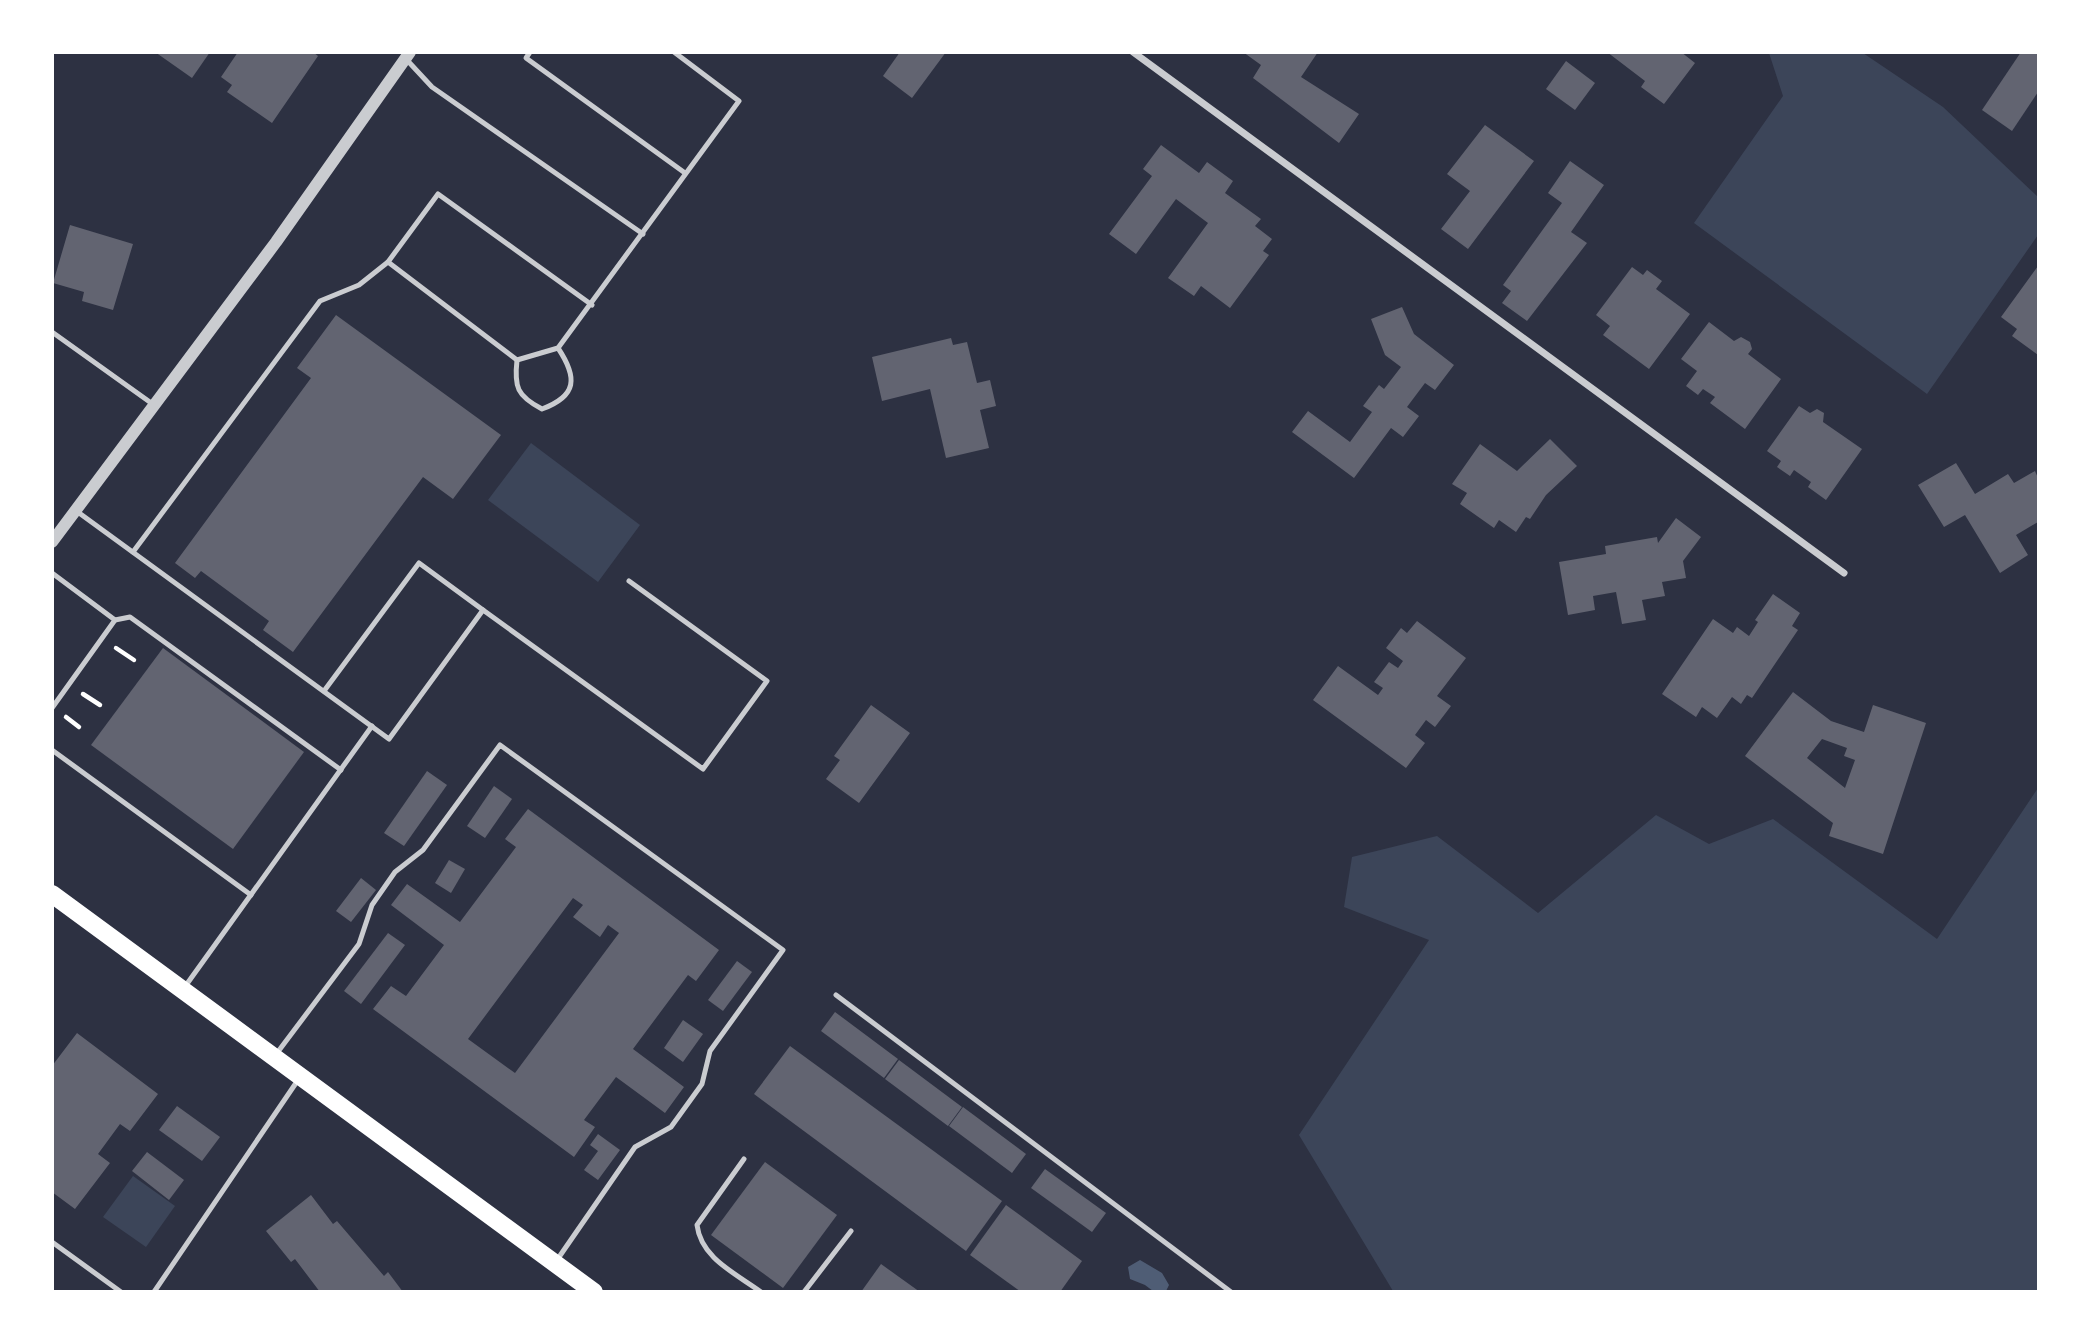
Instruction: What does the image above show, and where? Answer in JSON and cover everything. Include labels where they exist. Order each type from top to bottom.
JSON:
[{"type":"main road","points":[[52,894],[275,1055],[591,1291]]},
{"type":"street","points":[[1132,52],[1844,573]]},
{"type":"street","points":[[52,542],[154,405],[405,55]]},
{"type":"lane","points":[[530,52],[526,58],[685,173]]},
{"type":"lane","points":[[517,360],[558,348],[739,101],[674,52]]},
{"type":"lane","points":[[405,55],[432,87],[643,234]]},
{"type":"lane","points":[[133,552],[320,301],[359,285],[388,262],[438,194],[592,305]]},
{"type":"lane","points":[[388,262],[517,360]]},
{"type":"lane","points":[[52,331],[154,405]]},
{"type":"lane","points":[[517,360],[514,380],[524,400],[541,409],[561,402],[572,385],[569,365],[558,348]]},
{"type":"lane","points":[[75,510],[389,739],[483,610]]},
{"type":"lane","points":[[324,691],[419,563],[703,769],[767,681],[629,581]]},
{"type":"lane","points":[[52,573],[115,621]]},
{"type":"lane","points":[[52,708],[115,621],[130,617],[341,770]]},
{"type":"lane","points":[[184,988],[372,726]]},
{"type":"lane","points":[[275,1055],[359,944],[372,905],[395,872],[424,850],[500,745],[783,950],[710,1051],[702,1084],[671,1127],[635,1147],[555,1262]]},
{"type":"lane","points":[[52,750],[251,895]]},
{"type":"lane","points":[[836,995],[1231,1292]]},
{"type":"lane","points":[[154,1292],[302,1075]]},
{"type":"lane","points":[[744,1159],[697,1225],[699,1241],[706,1252],[756,1290]]},
{"type":"lane","points":[[804,1292],[850,1231]]},
{"type":"lane","points":[[52,1242],[121,1292]]},
{"type":"path","points":[[116,648],[134,660]]},
{"type":"path","points":[[83,694],[100,705]]},
{"type":"path","points":[[65,717],[79,727]]},
{"type":"shaded area","points":[[1769,53],[1863,53],[1943,107],[2038,197],[2038,235],[1927,394],[1694,223],[1783,96]]},
{"type":"shaded area","points":[[531,443],[640,525],[598,582],[488,500]]},
{"type":"shaded area","points":[[2038,788],[2038,1291],[1393,1291],[1299,1135],[1429,940],[1344,907],[1352,857],[1437,836],[1538,913],[1656,815],[1709,844],[1773,819],[1937,939]]},
{"type":"shaded area","points":[[133,1176],[175,1206],[146,1247],[103,1217]]},
{"type":"shaded area","points":[[1140,1260],[1162,1273],[1169,1285],[1166,1291],[1153,1291],[1130,1279],[1128,1267]]},
{"type":"building","points":[[155,52],[210,52],[192,78]]},
{"type":"building","points":[[238,52],[313,52],[318,56],[272,123],[227,92],[232,85],[221,77]]},
{"type":"building","points":[[900,52],[946,52],[912,98],[883,76]]},
{"type":"building","points":[[1243,52],[1318,52],[1301,77],[1359,114],[1339,143],[1253,78],[1261,65]]},
{"type":"building","points":[[1607,52],[1681,52],[1695,63],[1664,104],[1641,87],[1645,81]]},
{"type":"building","points":[[2021,52],[2038,52],[2038,92],[2012,131],[1982,110]]},
{"type":"building","points":[[1566,61],[1595,83],[1575,110],[1546,89]]},
{"type":"building","points":[[1485,125],[1534,161],[1468,249],[1441,229],[1470,191],[1447,174]]},
{"type":"building","points":[[1161,145],[1199,173],[1207,162],[1233,181],[1225,193],[1261,219],[1255,226],[1272,239],[1263,251],[1269,255],[1230,308],[1201,286],[1194,296],[1168,278],[1208,223],[1176,199],[1136,254],[1109,234],[1152,176],[1143,169]]},
{"type":"building","points":[[1570,161],[1604,185],[1571,232],[1587,243],[1527,321],[1502,303],[1511,291],[1503,285],[1562,203],[1548,193]]},
{"type":"building","points":[[70,225],[133,244],[113,310],[82,301],[84,292],[53,283]]},
{"type":"building","points":[[2038,266],[2038,355],[2012,336],[2017,329],[2001,317]]},
{"type":"building","points":[[1632,267],[1643,275],[1647,270],[1662,281],[1656,289],[1690,314],[1649,369],[1603,335],[1610,326],[1596,315]]},
{"type":"building","points":[[1402,307],[1414,334],[1454,365],[1435,390],[1425,383],[1407,407],[1419,416],[1403,437],[1391,428],[1354,478],[1292,432],[1308,411],[1350,442],[1372,412],[1363,406],[1379,385],[1384,389],[1401,367],[1385,355],[1371,319]]},
{"type":"building","points":[[336,315],[501,435],[453,499],[423,477],[293,652],[263,630],[269,621],[201,571],[195,578],[175,563],[311,378],[297,368]]},
{"type":"building","points":[[1709,322],[1734,341],[1741,337],[1750,342],[1752,349],[1748,354],[1781,379],[1745,429],[1710,403],[1715,397],[1703,389],[1698,395],[1686,386],[1697,371],[1681,359]]},
{"type":"building","points":[[951,338],[953,345],[967,342],[977,383],[990,380],[996,406],[980,410],[989,448],[946,458],[930,389],[882,401],[872,357]]},
{"type":"building","points":[[1799,406],[1810,413],[1817,409],[1824,413],[1823,422],[1862,449],[1826,500],[1808,487],[1811,482],[1794,470],[1790,476],[1777,467],[1781,461],[1767,451]]},
{"type":"building","points":[[1550,439],[1577,466],[1546,495],[1530,519],[1526,517],[1516,532],[1499,520],[1494,528],[1460,504],[1467,493],[1452,484],[1480,444],[1517,471]]},
{"type":"building","points":[[1956,463],[1975,494],[2008,474],[2014,483],[2035,471],[2038,478],[2038,522],[2016,535],[2028,555],[2000,573],[1965,515],[1944,527],[1918,485]]},
{"type":"building","points":[[1676,518],[1701,537],[1683,561],[1686,578],[1662,582],[1665,596],[1642,600],[1646,620],[1622,624],[1616,592],[1593,596],[1595,610],[1568,615],[1559,562],[1606,554],[1605,546],[1657,537],[1658,543]]},
{"type":"building","points":[[1773,594],[1800,613],[1792,626],[1798,630],[1752,698],[1747,695],[1741,704],[1732,697],[1717,718],[1702,707],[1696,717],[1662,694],[1713,619],[1733,633],[1737,627],[1749,636],[1758,622],[1755,620]]},
{"type":"building","points":[[1417,621],[1466,658],[1437,696],[1451,706],[1435,727],[1426,720],[1415,735],[1425,743],[1406,768],[1313,700],[1338,666],[1378,695],[1383,688],[1374,682],[1389,662],[1398,668],[1403,661],[1386,648],[1401,628],[1407,633]]},
{"type":"building","points":[[163,648],[304,752],[233,849],[91,745]]},
{"type":"building","points":[[1793,692],[1831,721],[1864,732],[1873,705],[1926,723],[1883,854],[1829,836],[1833,823],[1745,756]],"holes":[[[1822,739],[1847,748],[1844,756],[1855,760],[1845,788],[1807,758]]]},
{"type":"building","points":[[871,705],[910,733],[859,803],[826,779],[840,760],[834,756]]},
{"type":"building","points":[[427,771],[447,785],[404,846],[384,833]]},
{"type":"building","points":[[494,786],[512,799],[485,838],[467,826]]},
{"type":"building","points":[[528,809],[719,950],[696,981],[688,975],[633,1049],[684,1087],[665,1113],[616,1077],[584,1120],[595,1127],[574,1157],[373,1009],[391,986],[406,996],[444,945],[391,905],[407,884],[460,922],[516,847],[505,839]],"holes":[[[573,898],[583,905],[573,917],[600,937],[608,925],[619,933],[515,1073],[468,1039]]]},
{"type":"building","points":[[449,860],[465,869],[451,893],[435,883]]},
{"type":"building","points":[[361,878],[376,890],[351,922],[336,911]]},
{"type":"building","points":[[388,933],[405,945],[361,1004],[344,991]]},
{"type":"building","points":[[737,961],[752,972],[723,1011],[708,1000]]},
{"type":"building","points":[[835,1012],[898,1059],[884,1078],[821,1031]]},
{"type":"building","points":[[683,1020],[703,1034],[683,1062],[664,1048]]},
{"type":"building","points":[[77,1033],[158,1094],[130,1131],[120,1124],[98,1154],[110,1163],[75,1209],[52,1192],[52,1066]]},
{"type":"building","points":[[790,1046],[1002,1201],[966,1251],[754,1094]]},
{"type":"building","points":[[899,1060],[962,1107],[948,1126],[885,1079]]},
{"type":"building","points":[[177,1106],[220,1137],[202,1161],[159,1130]]},
{"type":"building","points":[[963,1107],[1026,1154],[1012,1173],[949,1126]]},
{"type":"building","points":[[598,1134],[620,1150],[598,1180],[584,1170],[598,1151],[590,1145]]},
{"type":"building","points":[[147,1152],[184,1180],[169,1200],[132,1171]]},
{"type":"building","points":[[765,1162],[837,1215],[783,1288],[711,1235]]},
{"type":"building","points":[[1045,1169],[1106,1213],[1092,1232],[1031,1188]]},
{"type":"building","points":[[311,1195],[333,1224],[337,1221],[384,1276],[388,1272],[403,1292],[320,1292],[295,1259],[291,1262],[266,1231]]},
{"type":"building","points":[[1006,1205],[1082,1261],[1060,1292],[1021,1292],[970,1255]]},
{"type":"building","points":[[881,1264],[920,1292],[861,1292]]}]
